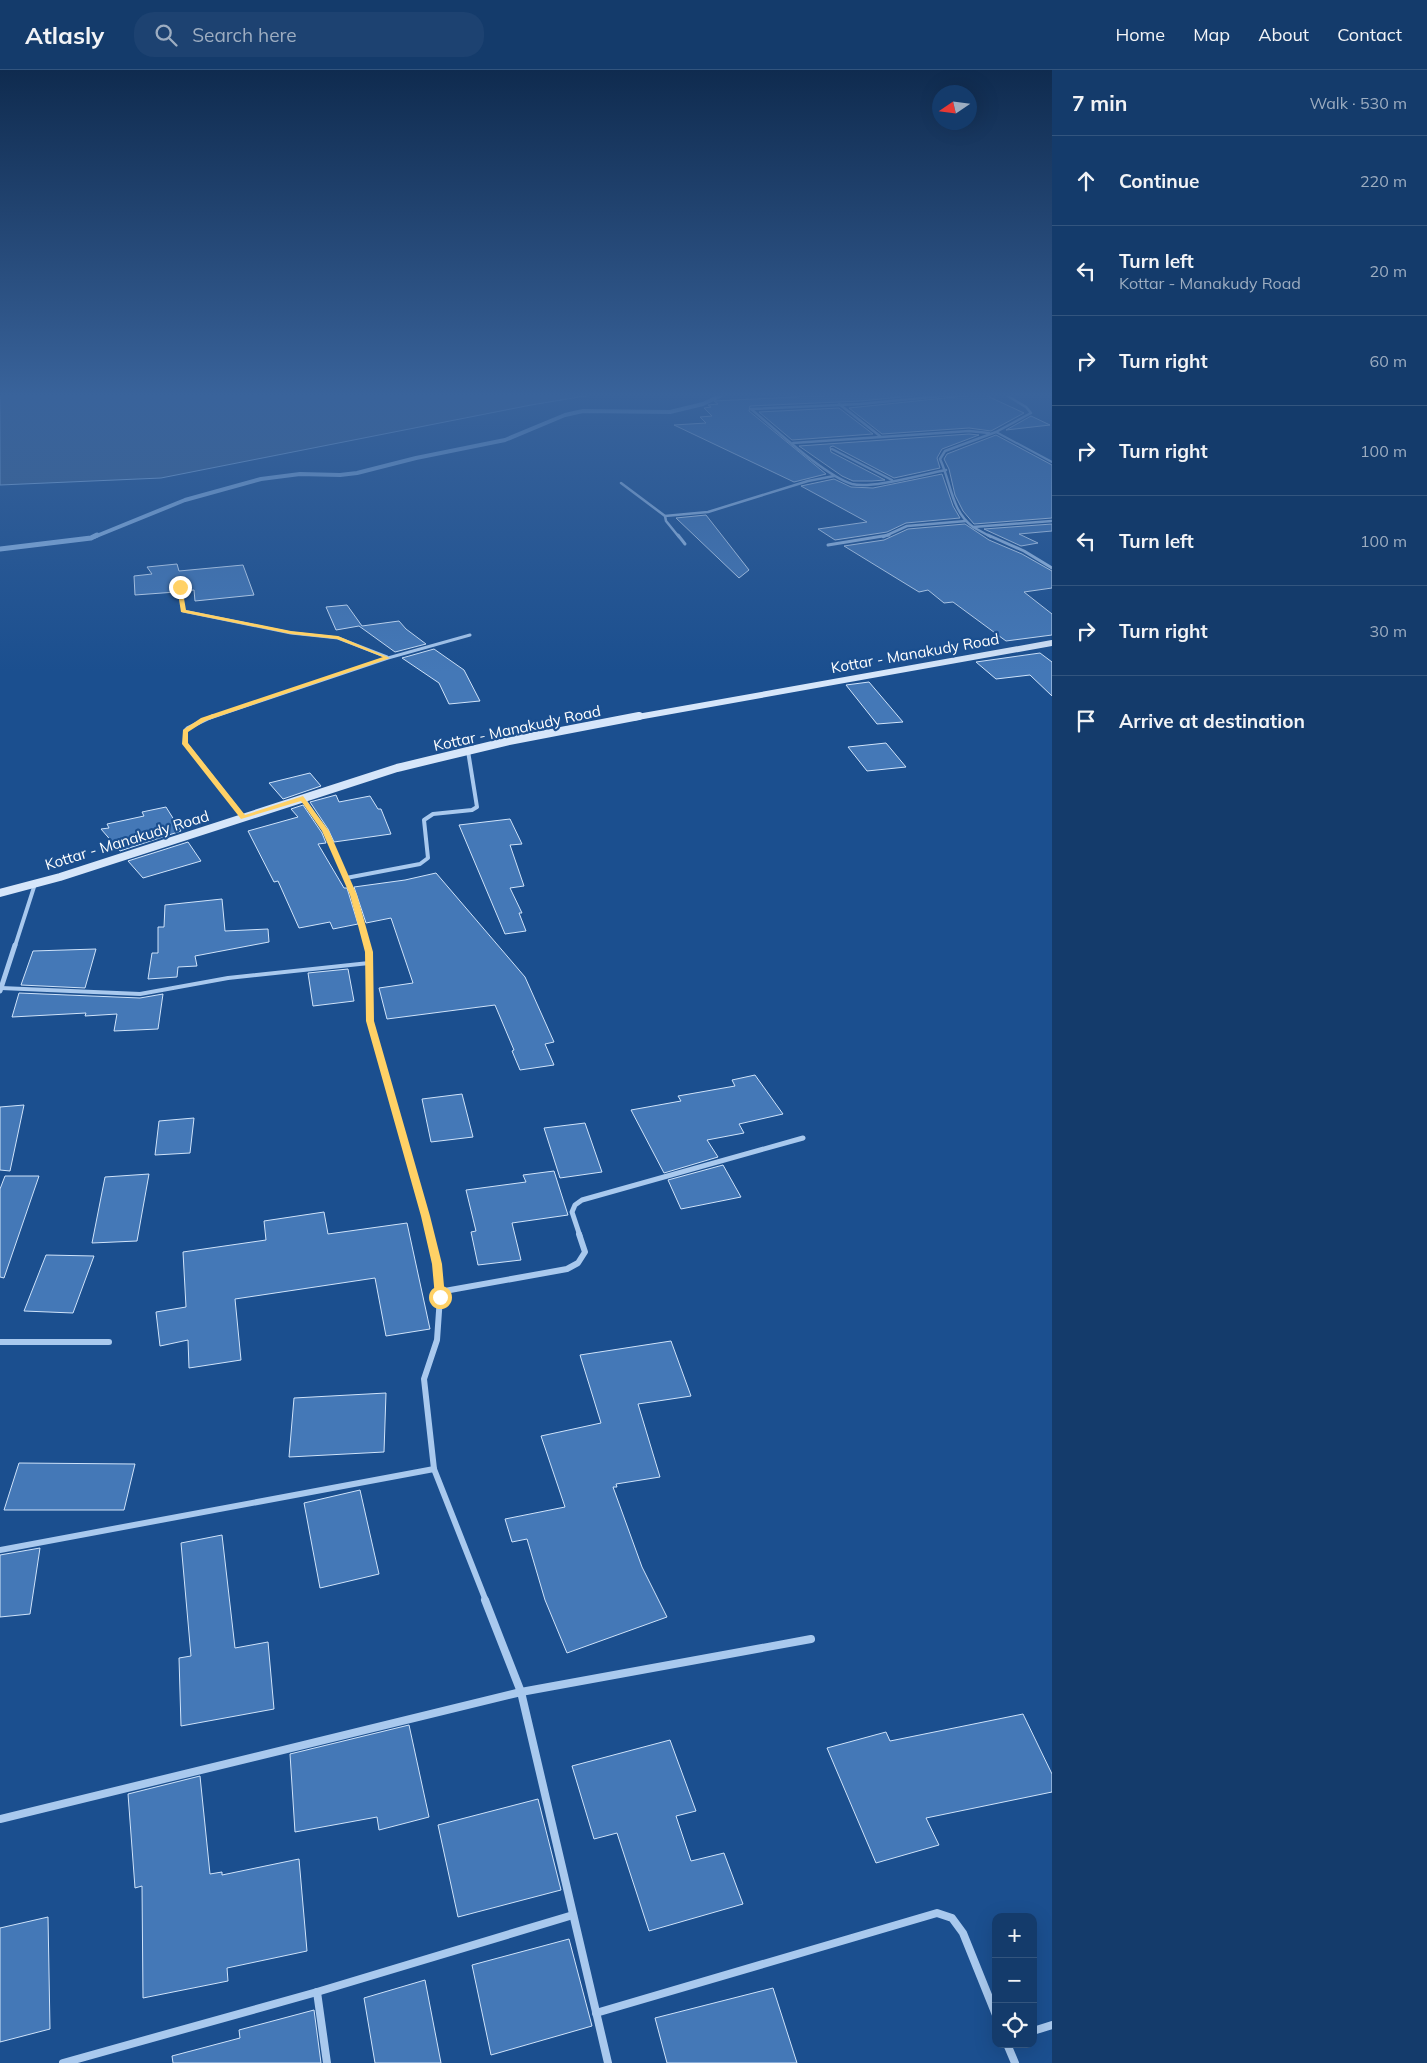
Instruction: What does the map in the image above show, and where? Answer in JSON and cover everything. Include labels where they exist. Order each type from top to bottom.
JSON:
[{"type":"main road","name":"Kottar - Manakudy Road","points":[[0,893],[244,818],[397,768],[468,751],[682,708],[1052,642]]},
{"type":"street","points":[[625,486],[665,516],[666,521],[685,544]]},
{"type":"street","points":[[665,516],[708,512],[795,486]]},
{"type":"street","points":[[950,486],[953,503],[966,521],[995,539],[1024,551],[1052,568]]},
{"type":"street","points":[[828,545],[886,536],[895,533],[899,528],[907,526],[966,521]]},
{"type":"street","points":[[973,526],[1052,521]]},
{"type":"street","points":[[180,587],[183,611],[291,632],[338,638],[388,658]]},
{"type":"street","points":[[244,818],[190,752],[185,744],[185,731],[203,720],[220,713],[388,658],[470,635]]},
{"type":"street","points":[[346,878],[427,861],[424,820],[434,814],[468,811],[477,807],[468,751]]},
{"type":"street","points":[[303,798],[325,831],[354,895],[369,952],[370,1021],[426,1216],[437,1264],[440,1292],[437,1340],[424,1379],[434,1469],[521,1692],[608,2063]]},
{"type":"street","points":[[1,990],[35,883]]},
{"type":"street","points":[[440,1292],[567,1269],[577,1264],[583,1258],[585,1252],[572,1212],[575,1205],[582,1200],[803,1138]]},
{"type":"street","points":[[0,1342],[109,1342]]},
{"type":"street","points":[[0,1550],[434,1469]]},
{"type":"street","points":[[0,1819],[521,1692],[811,1639]]},
{"type":"street","points":[[596,2012],[937,1913],[952,1918],[963,1933],[992,2005]]},
{"type":"street","points":[[63,2063],[318,1992],[573,1914]]},
{"type":"street","points":[[318,1992],[327,2063]]},
{"type":"street","points":[[1037,2030],[1052,2025]]},
{"type":"street","points":[[1009,2048],[1015,2063]]},
{"type":"lane","points":[[1,990],[140,994],[228,978],[369,963]]},
{"type":"building","points":[[801,486],[873,488],[883,486],[946,486],[953,506],[960,518],[906,523],[887,532],[835,540],[818,529],[867,522]]},
{"type":"building","points":[[953,486],[1052,486],[1052,518],[974,524],[963,511]]},
{"type":"building","points":[[706,515],[749,570],[739,578],[676,518]]},
{"type":"building","points":[[965,524],[989,540],[1022,554],[1052,571],[1052,588],[1024,592],[1052,614],[1052,635],[1006,641],[953,602],[944,603],[928,590],[919,592],[844,546],[884,540],[908,529]]},
{"type":"building","points":[[1052,524],[1052,531],[1019,534],[1038,543],[1021,546],[984,529]]},
{"type":"building","points":[[177,564],[179,571],[243,565],[254,595],[195,601],[194,590],[183,591],[182,585],[179,584],[176,586],[176,592],[135,595],[134,576],[152,574],[147,567]]},
{"type":"building","points":[[347,605],[362,626],[399,621],[406,629],[426,644],[395,652],[359,626],[336,630],[326,607]]},
{"type":"building","points":[[434,649],[464,670],[480,701],[449,704],[439,683],[402,658]]},
{"type":"building","points":[[1040,653],[1052,662],[1052,696],[1030,675],[996,679],[976,662]]},
{"type":"building","points":[[869,682],[903,722],[877,724],[846,685]]},
{"type":"building","points":[[886,743],[906,767],[867,771],[848,747]]},
{"type":"building","points":[[310,773],[321,786],[283,799],[269,783]]},
{"type":"building","points":[[336,795],[339,802],[370,796],[378,809],[381,809],[391,834],[334,842],[328,829],[310,802]]},
{"type":"building","points":[[303,805],[322,833],[326,843],[318,844],[344,888],[347,888],[358,924],[333,929],[330,922],[299,928],[278,881],[274,882],[248,831],[298,817],[291,809]]},
{"type":"building","points":[[166,807],[181,831],[120,851],[101,829],[109,828],[107,824],[144,816],[142,812]]},
{"type":"building","points":[[510,819],[522,844],[510,845],[524,886],[510,888],[522,913],[519,913],[526,931],[505,934],[459,825]]},
{"type":"building","points":[[188,842],[201,861],[143,878],[128,861]]},
{"type":"building","points":[[436,873],[525,977],[554,1042],[545,1044],[554,1065],[520,1070],[512,1051],[514,1050],[495,1005],[387,1019],[379,988],[413,983],[391,918],[366,923],[354,887],[405,880]]},
{"type":"building","points":[[222,899],[225,931],[268,929],[269,942],[195,956],[197,966],[178,967],[177,977],[148,979],[152,953],[158,953],[158,927],[164,927],[165,905]]},
{"type":"building","points":[[96,949],[85,988],[21,985],[33,951]]},
{"type":"building","points":[[348,969],[354,1001],[313,1006],[308,973]]},
{"type":"building","points":[[19,993],[140,998],[163,994],[158,1029],[114,1031],[117,1014],[85,1016],[86,1013],[12,1017]]},
{"type":"building","points":[[755,1075],[783,1114],[739,1124],[744,1133],[707,1140],[718,1157],[664,1173],[631,1110],[681,1101],[678,1096],[735,1086],[732,1080]]},
{"type":"building","points":[[462,1094],[473,1137],[431,1142],[422,1099]]},
{"type":"building","points":[[24,1105],[10,1171],[0,1170],[0,1107]]},
{"type":"building","points":[[194,1118],[190,1153],[155,1155],[159,1121]]},
{"type":"building","points":[[585,1123],[602,1172],[560,1178],[544,1128]]},
{"type":"building","points":[[723,1165],[741,1197],[681,1209],[668,1180]]},
{"type":"building","points":[[554,1171],[568,1215],[512,1223],[521,1260],[478,1265],[471,1232],[476,1231],[466,1190],[526,1182],[523,1175]]},
{"type":"building","points":[[149,1174],[137,1241],[92,1243],[105,1177]]},
{"type":"building","points":[[5,1176],[39,1176],[4,1278],[0,1277],[0,1189]]},
{"type":"building","points":[[324,1212],[328,1234],[407,1223],[430,1329],[386,1336],[375,1278],[235,1299],[241,1360],[189,1368],[188,1340],[160,1346],[156,1312],[186,1307],[183,1252],[266,1240],[264,1221]]},
{"type":"building","points":[[46,1255],[94,1256],[73,1313],[24,1311]]},
{"type":"building","points":[[671,1341],[691,1396],[638,1404],[660,1477],[616,1484],[617,1487],[613,1487],[642,1567],[667,1617],[567,1653],[545,1600],[527,1539],[512,1542],[505,1519],[565,1507],[541,1436],[601,1423],[580,1355]]},
{"type":"building","points":[[386,1393],[384,1452],[289,1457],[294,1398]]},
{"type":"building","points":[[19,1463],[135,1464],[124,1510],[4,1510]]},
{"type":"building","points":[[360,1490],[379,1574],[320,1588],[304,1503]]},
{"type":"building","points":[[222,1535],[235,1648],[268,1642],[274,1709],[181,1726],[179,1658],[191,1656],[181,1543]]},
{"type":"building","points":[[40,1548],[30,1614],[0,1617],[0,1555]]},
{"type":"building","points":[[1023,1714],[1052,1774],[1052,1792],[926,1818],[939,1845],[876,1863],[827,1748],[886,1732],[890,1741]]},
{"type":"building","points":[[409,1725],[429,1817],[379,1830],[377,1817],[295,1832],[290,1754]]},
{"type":"building","points":[[670,1740],[696,1811],[676,1816],[691,1861],[724,1853],[743,1904],[649,1931],[617,1833],[594,1839],[572,1766]]},
{"type":"building","points":[[200,1776],[210,1874],[222,1872],[222,1875],[299,1859],[307,1951],[227,1968],[228,1981],[143,1998],[142,1886],[135,1888],[128,1794]]},
{"type":"building","points":[[538,1799],[561,1890],[458,1917],[438,1825]]},
{"type":"building","points":[[48,1917],[50,2029],[0,2042],[0,1928]]},
{"type":"building","points":[[569,1939],[592,2026],[491,2055],[472,1965]]},
{"type":"building","points":[[425,1980],[441,2063],[375,2063],[364,1998]]},
{"type":"building","points":[[773,1988],[797,2063],[667,2063],[655,2018]]},
{"type":"building","points":[[314,2010],[321,2063],[173,2063],[172,2056],[240,2038],[239,2030]]},
{"type":"waterway","points":[[94,537],[185,500],[236,486]]},
{"type":"waterway","points":[[0,549],[91,538],[97,535]]},
{"type":"route","points":[[180,587],[183,611],[291,632],[343,639],[388,658],[220,713],[188,728],[184,736],[185,744],[190,752],[244,818],[303,798],[325,831],[354,895],[369,952],[370,1021],[426,1216],[437,1264],[440,1297]]}]
